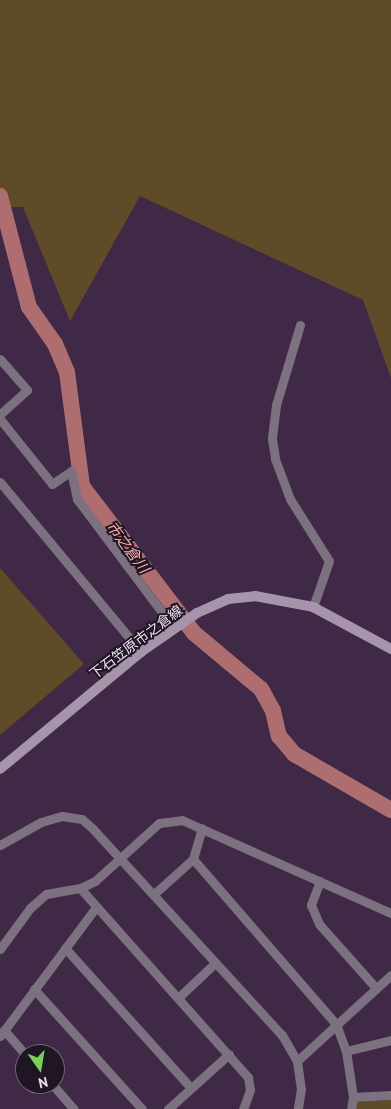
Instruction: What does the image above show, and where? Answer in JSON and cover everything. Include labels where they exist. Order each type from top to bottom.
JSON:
[{"type":"main road","name":"下石笠原市之倉線","points":[[0,769],[141,652],[197,612],[228,599],[255,596],[313,607],[391,649]]},
{"type":"street","points":[[300,325],[276,405],[272,438],[275,459],[290,499],[329,561],[313,607]]},
{"type":"street","points":[[0,359],[27,390],[0,414]]},
{"type":"street","points":[[0,418],[52,484],[71,471],[77,499],[174,628]]},
{"type":"street","points":[[0,482],[141,652]]},
{"type":"street","points":[[0,845],[41,822],[62,816],[82,819],[154,894],[282,1035],[297,1061],[301,1089],[298,1109]]},
{"type":"street","points":[[0,949],[30,908],[46,894],[80,888],[95,881],[159,823],[182,820],[391,913]]},
{"type":"street","points":[[154,894],[193,859],[202,828]]},
{"type":"street","points":[[193,859],[336,1024],[346,1051],[353,1097],[351,1109]]},
{"type":"street","points":[[320,881],[311,905],[319,924],[376,988]]},
{"type":"street","points":[[80,888],[179,997],[248,1077],[250,1090],[243,1109]]},
{"type":"street","points":[[15,1045],[2,1033],[96,907]]},
{"type":"street","points":[[65,948],[191,1088]]},
{"type":"street","points":[[179,997],[215,963]]},
{"type":"street","points":[[297,1061],[391,975]]},
{"type":"street","points":[[34,989],[142,1109]]},
{"type":"street","points":[[346,1051],[391,1040]]},
{"type":"street","points":[[168,1109],[229,1054]]},
{"type":"street","points":[[61,1094],[74,1109]]},
{"type":"street","points":[[353,1097],[391,1095]]},
{"type":"shaded area","points":[[0,0],[391,0],[391,378],[363,300],[140,196],[70,321],[23,207],[0,207]]},
{"type":"shaded area","points":[[0,568],[84,664],[0,735]]},
{"type":"shaded area","points":[[391,1100],[391,1109],[355,1109],[356,1102]]},
{"type":"waterway","name":"市之倉川","points":[[0,196],[29,307],[55,344],[67,372],[82,486],[194,633],[261,689],[273,711],[279,736],[294,754],[391,810]]}]
